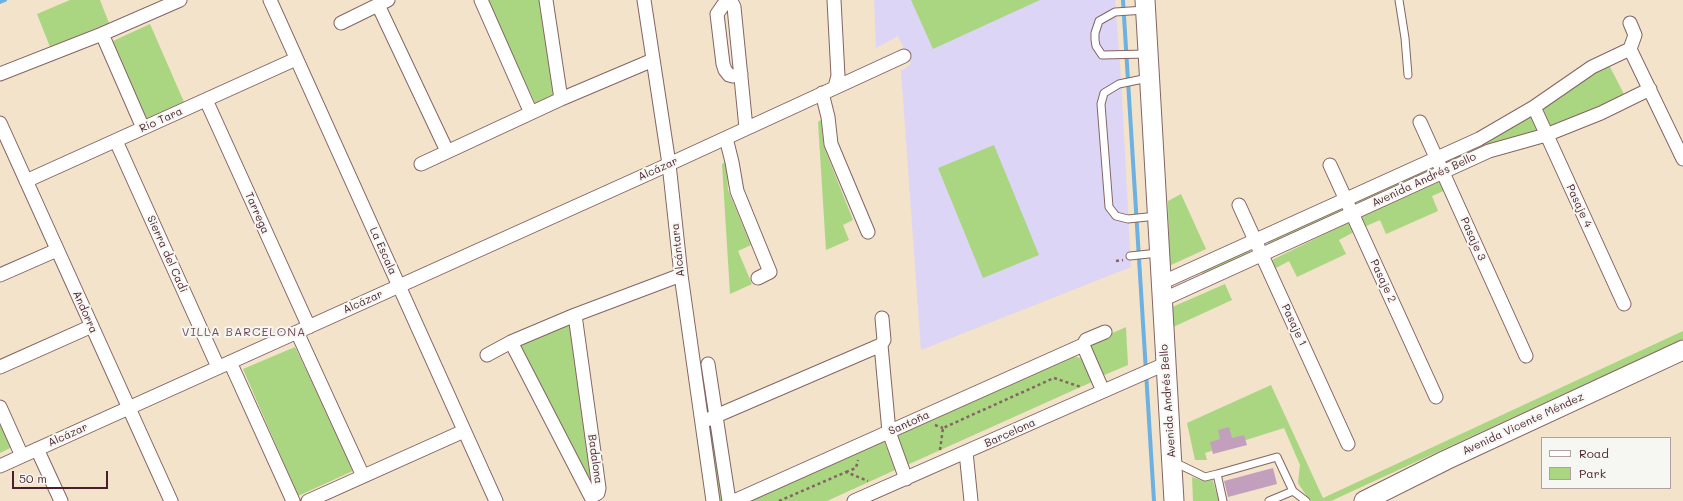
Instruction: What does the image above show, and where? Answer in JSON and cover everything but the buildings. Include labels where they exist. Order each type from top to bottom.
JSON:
[{"type":"main road","name":"Avenida Andrés Bello","points":[[1141,7],[1140,54],[1158,216],[1162,292],[1159,367],[1172,460],[1174,501]]},
{"type":"main road","name":"Avenida Vicente Méndez","points":[[1364,501],[1446,460],[1683,350]]},
{"type":"main road","name":"Avenida Vicente Méndez","points":[[1391,501],[1457,468],[1683,364]]},
{"type":"street","points":[[0,74],[102,34],[180,0]]},
{"type":"street","name":"La Escala","points":[[270,0],[496,501]]},
{"type":"street","points":[[481,0],[531,113]]},
{"type":"street","points":[[546,0],[561,100]]},
{"type":"street","name":"Alcántara","points":[[644,0],[669,164],[681,275],[713,501]]},
{"type":"street","points":[[834,0],[838,76],[836,87]]},
{"type":"street","points":[[341,23],[383,2],[447,151]]},
{"type":"street","points":[[740,74],[733,76],[729,75],[723,64],[717,14],[724,4],[728,3],[732,4],[734,7],[746,128]]},
{"type":"street","points":[[1630,23],[1635,35],[1630,49],[1683,159]]},
{"type":"street","points":[[102,34],[143,128]]},
{"type":"street","name":"Avenida Andrés Bello","points":[[1162,292],[1255,240],[1479,139],[1534,107],[1592,67],[1630,49]]},
{"type":"street","name":"Alcázar","points":[[0,466],[669,164],[904,56]]},
{"type":"street","name":"Río Tara","points":[[26,181],[296,59]]},
{"type":"street","points":[[421,164],[531,113],[653,60]]},
{"type":"street","name":"Avenida Andrés Bello","points":[[1162,292],[1262,255],[1489,151],[1546,135],[1601,113],[1650,89]]},
{"type":"street","points":[[822,93],[828,117],[831,144],[868,232]]},
{"type":"street","name":"Tarrega","points":[[206,100],[303,329],[363,476]]},
{"type":"street","name":"Pasaje 4","points":[[1534,107],[1624,304]]},
{"type":"street","name":"Pasaje 3","points":[[1420,122],[1526,356]]},
{"type":"street","name":"Andorra","points":[[0,123],[171,501]]},
{"type":"street","points":[[726,138],[737,190],[770,272],[758,278]]},
{"type":"street","name":"Sierra del Cadi","points":[[116,141],[224,365],[293,501]]},
{"type":"street","name":"Pasaje 2","points":[[1330,165],[1436,397]]},
{"type":"street","name":"Pasaje 1","points":[[1239,206],[1348,444]]},
{"type":"street","points":[[0,275],[57,250]]},
{"type":"street","points":[[487,354],[511,342],[681,275]]},
{"type":"street","name":"Badalona","points":[[511,342],[591,497],[598,493],[599,488],[575,316]]},
{"type":"street","points":[[882,318],[884,340],[881,345],[889,432],[906,479]]},
{"type":"street","points":[[0,368],[92,326]]},
{"type":"street","name":"Santoña","points":[[734,501],[1083,345],[1086,340],[1105,332]]},
{"type":"street","points":[[702,422],[717,417],[881,345]]},
{"type":"street","points":[[1083,345],[1104,391]]},
{"type":"street","points":[[708,364],[729,501]]},
{"type":"street","name":"Barcelona","points":[[854,501],[1159,367]]},
{"type":"street","points":[[0,407],[22,456]]},
{"type":"street","points":[[308,501],[464,431]]},
{"type":"street","points":[[37,449],[60,501]]},
{"type":"street","points":[[966,452],[971,501]]},
{"type":"lane","points":[[1399,0],[1405,38],[1408,75]]},
{"type":"lane","points":[[1140,54],[1119,56],[1102,55],[1096,46],[1095,33],[1099,21],[1115,12],[1141,7]]},
{"type":"lane","points":[[1142,79],[1119,84],[1104,93],[1101,100],[1108,201],[1109,206],[1116,216],[1128,219],[1158,216]]},
{"type":"lane","points":[[1130,256],[1160,253]]},
{"type":"lane","points":[[1172,460],[1205,476],[1277,457],[1293,491],[1306,501]]},
{"type":"lane","points":[[1217,474],[1223,501]]},
{"type":"lane","points":[[1269,501],[1293,491]]},
{"type":"path","points":[[940,452],[943,428],[1054,378],[1083,388]]},
{"type":"path","points":[[779,501],[846,472],[872,483]]},
{"type":"shaded area","points":[[874,0],[1115,0],[1121,78],[1131,267],[921,350],[901,71],[911,64],[898,36],[876,48]]},
{"type":"green space","points":[[70,0],[100,0],[109,23],[50,47],[37,14]]},
{"type":"green space","points":[[487,0],[542,0],[556,98],[537,107]]},
{"type":"green space","points":[[911,0],[1040,0],[933,49]]},
{"type":"green space","points":[[150,24],[184,102],[147,119],[113,41]]},
{"type":"green space","points":[[1609,65],[1625,96],[1563,123],[1447,163],[1446,160],[1587,75]]},
{"type":"green space","points":[[821,120],[824,147],[853,220],[843,225],[849,240],[826,250],[818,122]]},
{"type":"green space","points":[[994,145],[1039,255],[983,278],[938,168]]},
{"type":"green space","points":[[726,161],[728,190],[751,245],[738,251],[752,284],[730,294],[722,164]]},
{"type":"green space","points":[[1430,166],[1432,171],[1359,205],[1357,201]]},
{"type":"green space","points":[[1443,180],[1448,189],[1432,196],[1438,211],[1386,234],[1380,220],[1364,227],[1360,217]]},
{"type":"green space","points":[[1181,194],[1206,249],[1169,266],[1168,201]]},
{"type":"green space","points":[[1340,208],[1342,212],[1269,246],[1267,242]]},
{"type":"green space","points":[[1349,222],[1354,232],[1339,240],[1346,254],[1297,277],[1289,261],[1274,269],[1270,261]]},
{"type":"green space","points":[[1249,250],[1251,253],[1203,275],[1202,271]]},
{"type":"green space","points":[[1225,284],[1232,300],[1171,328],[1170,308]]},
{"type":"green space","points":[[574,319],[593,493],[515,343]]},
{"type":"green space","points":[[1126,327],[1128,365],[1102,376],[1088,344]]},
{"type":"green space","points":[[1683,331],[1683,339],[1331,501],[1312,501],[1308,498],[1298,483],[1300,465],[1284,428],[1205,453],[1207,460],[1195,460],[1187,423],[1271,385],[1323,498]]},
{"type":"green space","points":[[295,347],[355,470],[298,496],[243,369]]},
{"type":"green space","points":[[1075,356],[1084,360],[1094,381],[907,465],[896,434]]},
{"type":"green space","points":[[0,422],[12,447],[0,453]]},
{"type":"green space","points":[[714,434],[724,501],[720,501],[710,435]]},
{"type":"green space","points":[[884,441],[895,470],[827,501],[747,501]]},
{"type":"green space","points":[[1192,477],[1204,481],[1212,478],[1219,501],[1193,501]]},
{"type":"waterway","points":[[0,2],[5,0]]},
{"type":"waterway","points":[[1123,0],[1154,501]]},
{"type":"district","name":"VILLA BARCELONA","points":[[244,332]]}]
